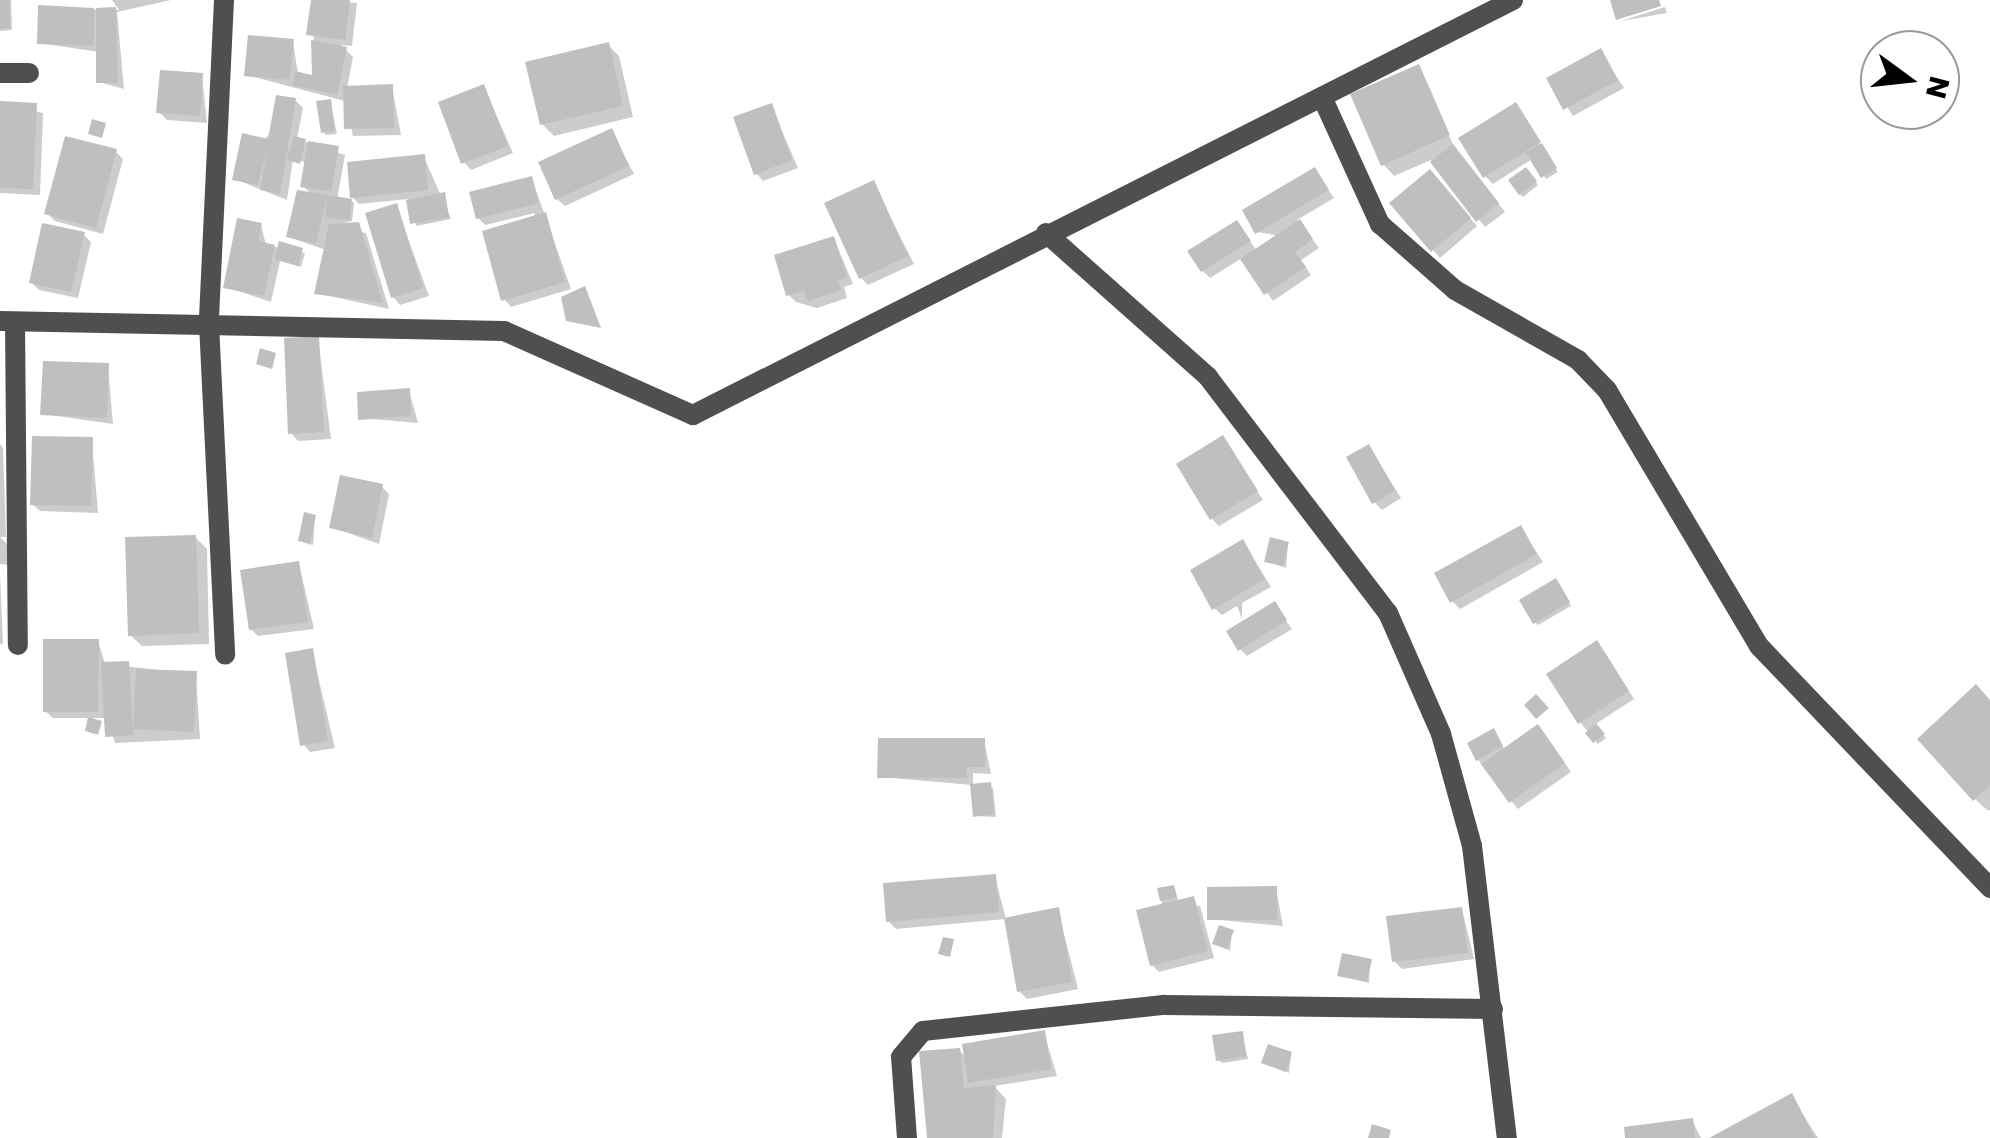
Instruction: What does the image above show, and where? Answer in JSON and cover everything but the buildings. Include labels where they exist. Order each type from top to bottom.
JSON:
[{"type":"street","points":[[224,0],[208,324],[225,655]]},
{"type":"street","points":[[18,645],[8,322],[504,331],[693,415],[1046,233],[1514,0]]},
{"type":"street","points":[[0,73],[29,73]]},
{"type":"street","points":[[1322,97],[1380,224],[1454,290],[1578,360],[1607,390],[1759,646],[1987,880]]},
{"type":"street","points":[[1046,233],[1208,377],[1388,614],[1440,734],[1472,846],[1507,1138]]},
{"type":"street","points":[[907,1138],[901,1057],[923,1031],[1164,1005],[1494,1010]]}]
